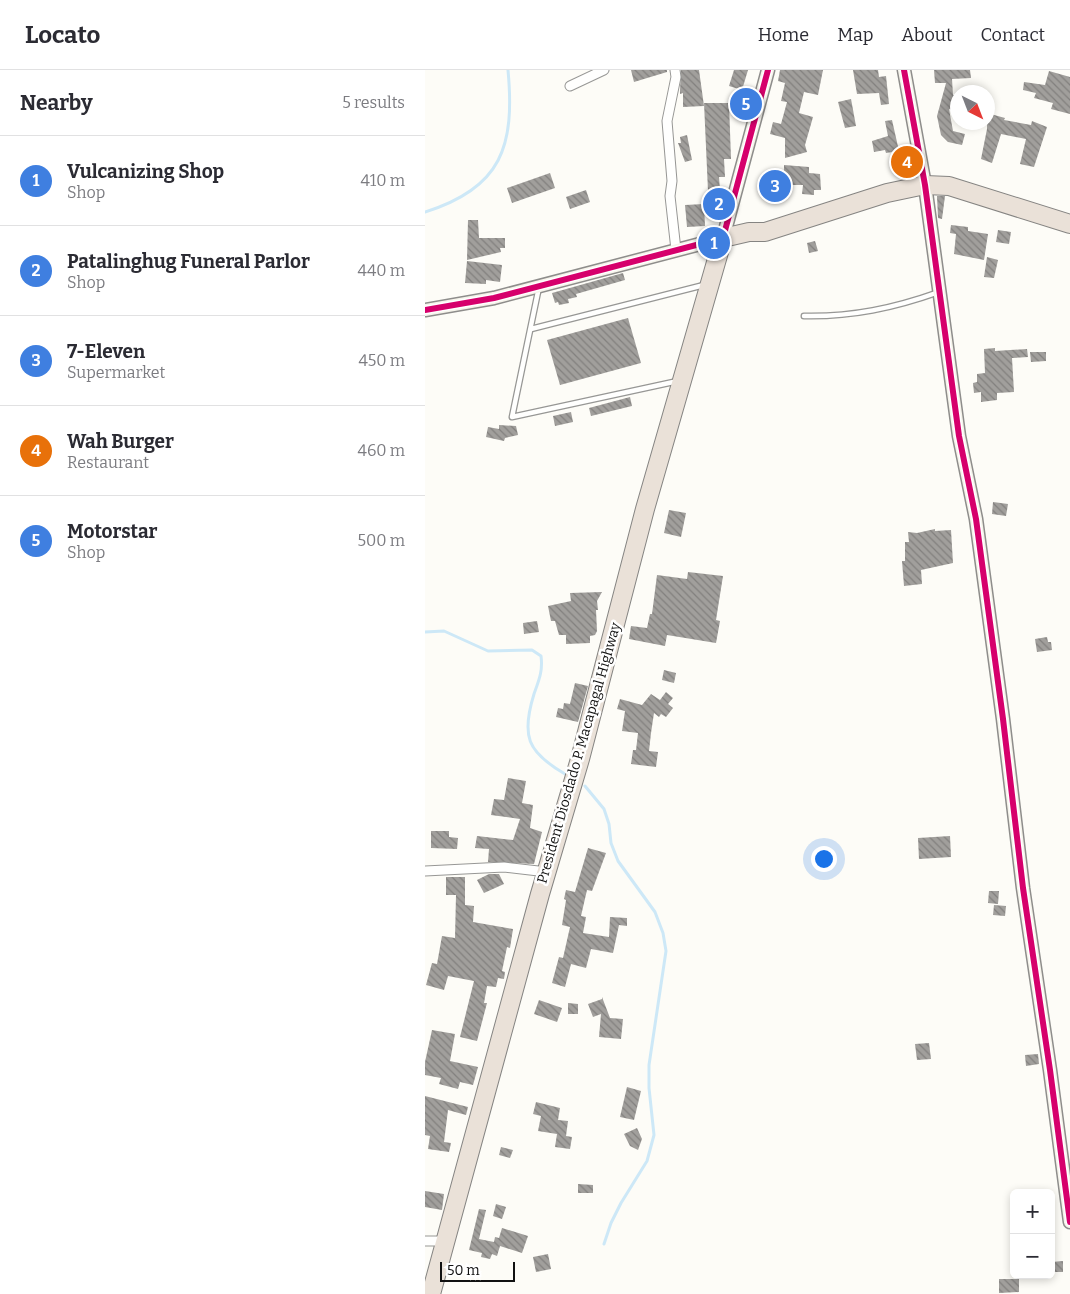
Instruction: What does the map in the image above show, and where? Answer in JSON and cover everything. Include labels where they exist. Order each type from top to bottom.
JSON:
[{"type":"highway","points":[[723,238],[749,232],[765,232],[924,180],[1070,214]]},
{"type":"highway","points":[[1002,197],[1070,224]]},
{"type":"highway","name":"President Diosdado P. Macapagal Highway","points":[[431,1294],[580,759],[682,380],[723,238]]},
{"type":"street","points":[[570,86],[604,70]]},
{"type":"street","points":[[675,70],[676,77],[667,121],[671,181],[669,196],[677,250]]},
{"type":"street","points":[[425,310],[494,298],[723,238],[768,70]]},
{"type":"street","points":[[904,70],[924,180],[959,436],[976,519],[991,624],[1023,888],[1051,1070],[1070,1222]]},
{"type":"street","points":[[425,871],[503,867],[547,872]]},
{"type":"street","points":[[425,1241],[446,1241]]},
{"type":"lane","points":[[531,329],[710,283]]},
{"type":"lane","points":[[539,286],[512,417],[682,380]]},
{"type":"lane","points":[[805,316],[857,314],[914,301],[940,291]]},
{"type":"building","points":[[631,70],[667,70],[667,72],[634,82]]},
{"type":"building","points":[[681,70],[699,70],[704,106],[683,107],[683,93],[680,94]]},
{"type":"building","points":[[734,70],[748,70],[742,90],[729,86]]},
{"type":"building","points":[[780,70],[823,70],[818,95],[804,92],[799,113],[813,117],[805,145],[807,152],[785,158],[785,138],[770,134],[773,122],[781,124],[787,102],[781,101],[785,83],[778,81]]},
{"type":"building","points":[[853,70],[878,70],[879,77],[886,76],[889,104],[881,105],[879,93],[857,94]]},
{"type":"building","points":[[934,70],[970,70],[971,78],[952,79],[952,85],[950,85],[950,130],[965,134],[962,145],[948,142],[941,135],[937,116],[946,83],[935,83]]},
{"type":"building","points":[[1049,71],[1070,77],[1070,114],[1051,109],[1053,103],[1034,98],[1036,93],[1023,90],[1024,82],[1045,85]]},
{"type":"building","points":[[851,99],[856,126],[845,128],[838,102]]},
{"type":"building","points":[[704,103],[729,103],[731,159],[724,159],[725,177],[719,177],[720,190],[708,191]]},
{"type":"building","points":[[995,115],[1005,118],[1004,120],[1031,125],[1032,121],[1047,127],[1034,167],[1020,164],[1026,139],[1001,134],[992,163],[981,159],[987,130],[995,130]]},
{"type":"building","points":[[892,120],[899,151],[886,153],[885,150],[874,152],[872,141],[888,136],[885,121]]},
{"type":"building","points":[[687,135],[692,160],[685,162],[678,143],[681,143],[680,137]]},
{"type":"building","points":[[784,165],[809,167],[809,173],[820,174],[821,190],[814,190],[814,195],[802,194],[803,185],[784,185]]},
{"type":"building","points":[[550,173],[555,188],[512,203],[507,188]]},
{"type":"building","points":[[586,190],[590,202],[570,209],[566,197]]},
{"type":"building","points":[[937,196],[945,196],[942,219],[938,218]]},
{"type":"building","points":[[704,204],[705,226],[687,227],[685,205]]},
{"type":"building","points":[[468,220],[478,220],[479,238],[505,238],[505,248],[500,248],[501,252],[467,260]]},
{"type":"building","points":[[951,225],[968,227],[968,231],[988,234],[984,260],[954,254],[956,234],[950,233]]},
{"type":"building","points":[[998,230],[1011,232],[1009,244],[996,242]]},
{"type":"building","points":[[815,241],[818,251],[809,253],[807,243]]},
{"type":"building","points":[[987,257],[998,260],[994,278],[984,277]]},
{"type":"building","points":[[467,261],[502,265],[500,282],[486,280],[486,284],[465,283]]},
{"type":"building","points":[[623,273],[625,280],[576,294],[577,297],[568,299],[569,303],[559,305],[558,302],[555,303],[552,293]]},
{"type":"building","points":[[628,318],[641,363],[560,385],[547,340]]},
{"type":"building","points":[[995,348],[995,351],[1027,349],[1028,357],[1012,358],[1014,392],[997,393],[997,400],[981,402],[981,392],[974,393],[973,383],[977,382],[977,374],[985,373],[984,349]]},
{"type":"building","points":[[1030,352],[1046,352],[1046,361],[1031,362]]},
{"type":"building","points":[[630,397],[632,406],[591,416],[589,408]]},
{"type":"building","points":[[571,412],[573,422],[555,426],[553,416]]},
{"type":"building","points":[[499,425],[516,426],[518,435],[505,438],[504,441],[486,437],[488,427],[499,429]]},
{"type":"building","points":[[993,502],[1008,504],[1006,516],[992,514]]},
{"type":"building","points":[[669,510],[686,513],[681,537],[664,533]]},
{"type":"building","points":[[935,529],[935,531],[951,530],[953,563],[921,570],[922,584],[904,586],[902,561],[905,561],[905,542],[909,542],[908,532],[917,533]]},
{"type":"building","points":[[688,572],[723,576],[716,620],[720,621],[716,643],[667,635],[665,646],[629,639],[631,626],[647,628],[650,614],[652,614],[657,575],[687,579]]},
{"type":"building","points":[[602,592],[597,601],[597,631],[595,635],[590,636],[590,643],[566,644],[566,635],[559,635],[555,621],[551,621],[548,606],[571,601],[570,593]]},
{"type":"building","points":[[537,621],[539,632],[524,634],[523,623]]},
{"type":"building","points":[[1047,637],[1048,642],[1051,642],[1052,650],[1037,652],[1035,639]]},
{"type":"building","points":[[664,670],[676,673],[674,683],[662,680]]},
{"type":"building","points":[[575,683],[588,686],[578,722],[556,717],[558,708],[563,709],[564,703],[570,704]]},
{"type":"building","points":[[666,692],[673,698],[668,704],[673,708],[666,717],[661,714],[659,717],[654,713],[651,733],[649,751],[658,752],[656,767],[631,764],[633,750],[636,750],[638,733],[622,731],[625,711],[617,709],[620,699],[642,705],[651,694],[660,700]]},
{"type":"building","points":[[508,778],[526,781],[522,803],[533,805],[530,828],[542,832],[534,864],[488,862],[489,849],[475,848],[477,836],[513,840],[520,819],[491,815],[494,799],[504,800]]},
{"type":"building","points":[[431,831],[449,831],[449,837],[458,838],[457,849],[431,848]]},
{"type":"building","points":[[950,836],[951,857],[919,859],[918,838]]},
{"type":"building","points":[[588,848],[606,853],[592,891],[587,890],[581,916],[586,917],[583,933],[609,937],[610,917],[627,918],[627,926],[619,925],[613,953],[591,949],[586,968],[571,964],[565,987],[552,983],[559,957],[563,958],[570,927],[562,925],[566,900],[564,899],[566,890],[575,892]]},
{"type":"building","points":[[489,874],[499,874],[504,884],[484,893],[477,880]]},
{"type":"building","points":[[446,877],[465,877],[465,905],[474,906],[473,922],[513,929],[510,948],[507,947],[502,971],[505,972],[504,979],[498,978],[496,987],[487,986],[484,1003],[487,1003],[477,1041],[460,1037],[474,981],[448,976],[444,990],[426,985],[432,963],[437,964],[442,936],[455,938],[456,895],[446,895]]},
{"type":"building","points":[[989,891],[999,891],[998,904],[988,903]]},
{"type":"building","points":[[994,905],[1006,906],[1005,916],[993,915]]},
{"type":"building","points":[[602,997],[610,1018],[623,1019],[621,1039],[599,1037],[601,1014],[593,1017],[588,1004],[602,999]]},
{"type":"building","points":[[539,1000],[562,1008],[557,1022],[534,1014]]},
{"type":"building","points":[[568,1003],[578,1004],[578,1014],[568,1014]]},
{"type":"building","points":[[432,1030],[455,1034],[450,1061],[478,1067],[473,1085],[460,1082],[458,1089],[439,1084],[441,1078],[425,1075],[425,1062]]},
{"type":"building","points":[[929,1043],[931,1059],[917,1060],[915,1044]]},
{"type":"building","points":[[1038,1054],[1039,1064],[1026,1066],[1025,1055]]},
{"type":"building","points":[[627,1087],[641,1091],[634,1120],[620,1117]]},
{"type":"building","points":[[425,1096],[468,1107],[466,1115],[448,1110],[444,1142],[451,1143],[449,1152],[428,1149],[430,1136],[425,1135]]},
{"type":"building","points":[[536,1102],[560,1108],[558,1120],[568,1121],[566,1136],[572,1137],[570,1149],[555,1147],[557,1134],[538,1131],[541,1116],[533,1114]]},
{"type":"building","points":[[637,1128],[642,1139],[638,1150],[630,1146],[624,1134]]},
{"type":"building","points":[[501,1147],[513,1150],[510,1158],[499,1155]]},
{"type":"building","points":[[578,1184],[593,1185],[593,1193],[578,1193]]},
{"type":"building","points":[[425,1191],[444,1194],[442,1210],[425,1207]]},
{"type":"building","points":[[496,1204],[506,1207],[502,1219],[493,1216]]},
{"type":"building","points":[[479,1209],[486,1210],[479,1239],[494,1242],[495,1237],[499,1238],[502,1228],[528,1236],[522,1253],[500,1246],[497,1256],[492,1254],[490,1259],[481,1257],[482,1253],[469,1250]]},
{"type":"building","points":[[548,1254],[551,1269],[536,1272],[533,1257]]},
{"type":"building","points":[[1063,1261],[1063,1272],[1055,1272],[1055,1262]]},
{"type":"building","points":[[999,1279],[1019,1279],[1019,1292],[999,1293]]},
{"type":"waterway","points":[[425,212],[451,202],[471,190],[487,177],[498,160],[505,142],[509,121],[508,70]]},
{"type":"waterway","points":[[425,632],[444,631],[488,651],[532,650],[541,656],[541,671],[528,721],[530,742],[542,758],[565,774]]},
{"type":"waterway","points":[[585,786],[604,809],[609,824],[611,843],[618,861],[655,912],[663,933],[666,951],[649,1065],[649,1088],[654,1135],[647,1161],[621,1203],[611,1223],[604,1244]]},
{"type":"cycle path","points":[[425,310],[494,298],[723,238],[768,70]]},
{"type":"cycle path","points":[[904,70],[925,185],[959,436],[976,519],[1003,719],[1023,888],[1070,1222]]},
{"type":"place","name":"Motorstar","points":[[746,104]]},
{"type":"place","name":"Wah Burger","points":[[907,162]]},
{"type":"place","name":"7-Eleven","points":[[775,186]]},
{"type":"place","name":"Patalinghug Funeral Parlor","points":[[719,204]]},
{"type":"place","name":"Vulcanizing Shop","points":[[714,243]]}]
